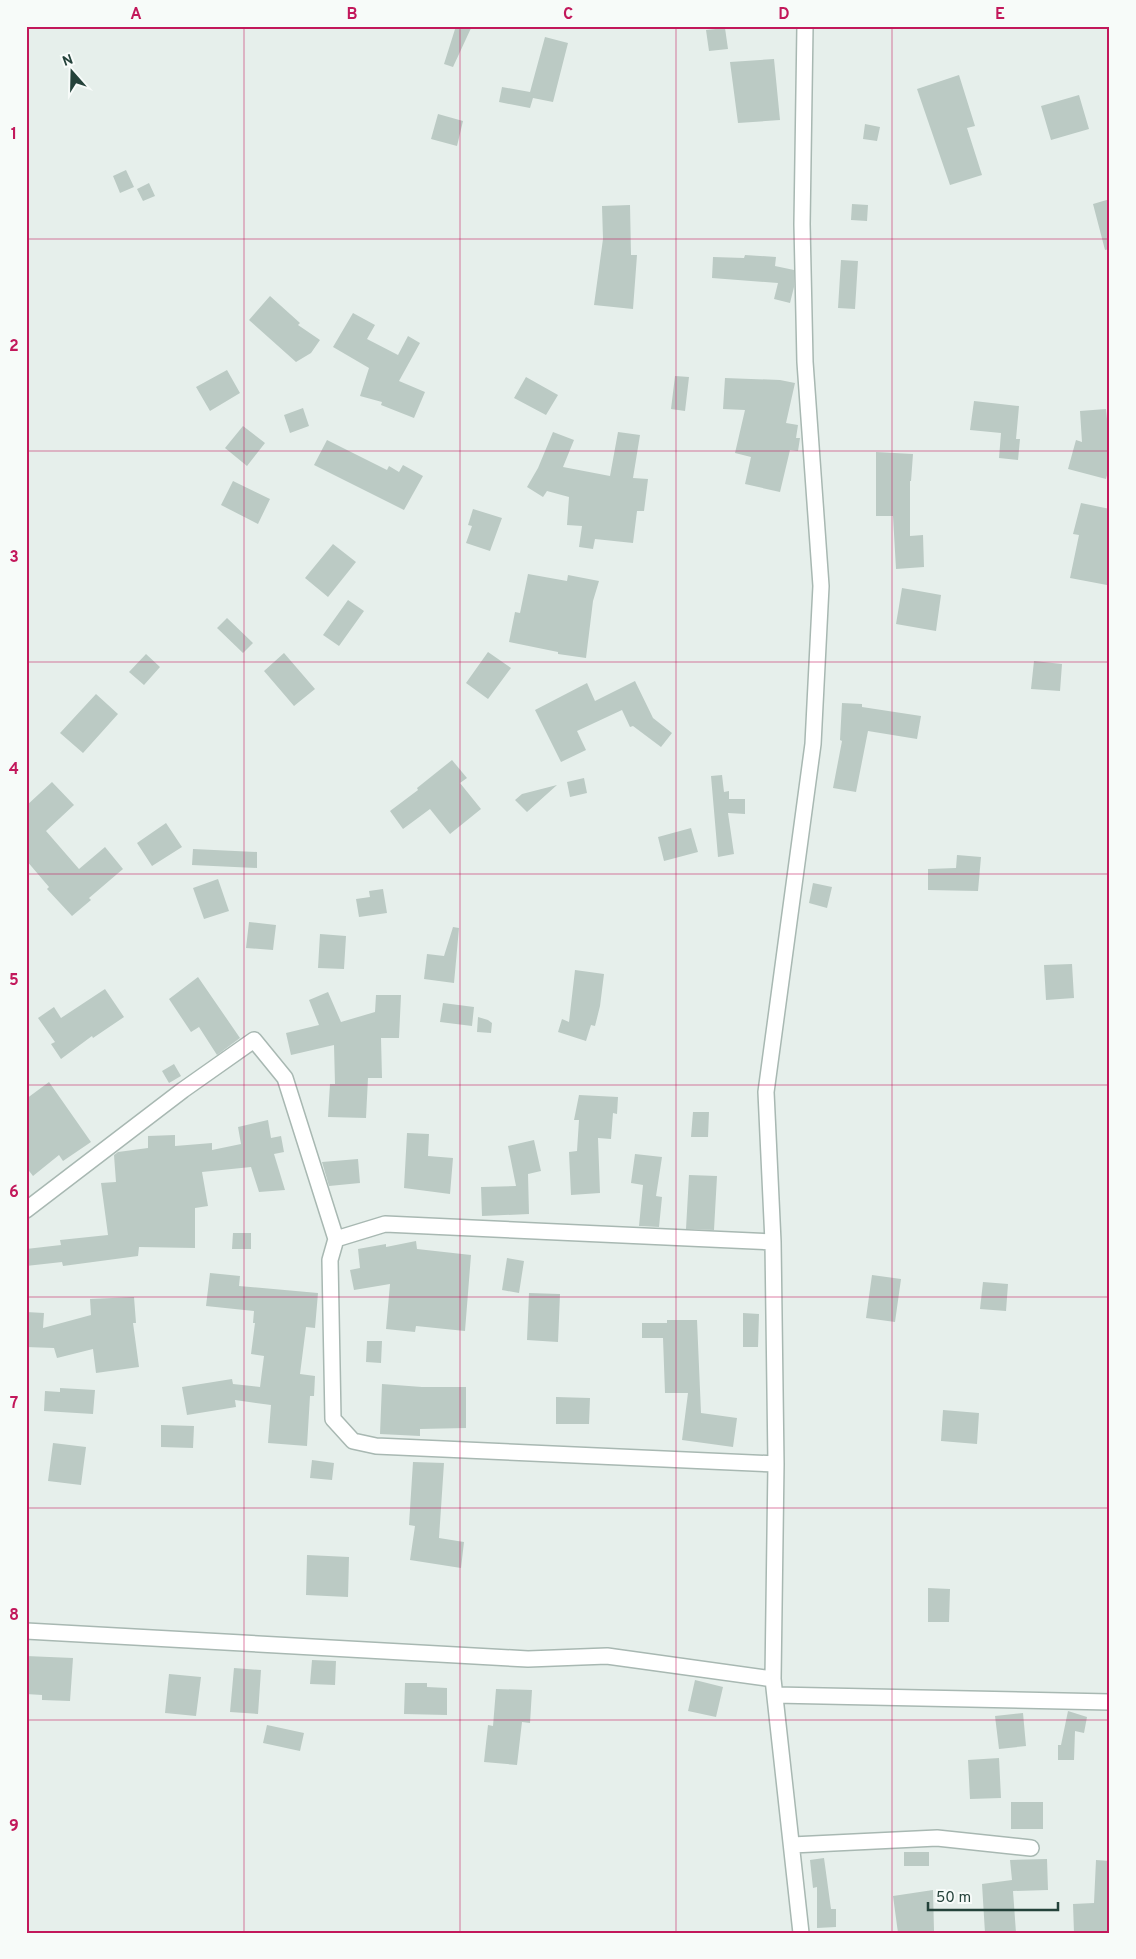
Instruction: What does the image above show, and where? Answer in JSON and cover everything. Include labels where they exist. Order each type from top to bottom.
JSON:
[{"type":"street","points":[[801,1933],[773,1680],[776,1464],[773,1242],[766,1092],[813,744],[821,586],[805,362],[802,224],[805,26]]},
{"type":"street","points":[[26,1210],[183,1090],[254,1040],[285,1078],[336,1238],[330,1260],[333,1419],[353,1441],[376,1446],[776,1464]]},
{"type":"street","points":[[336,1238],[385,1224],[773,1242]]},
{"type":"street","points":[[26,1631],[528,1659],[607,1656],[773,1680]]},
{"type":"street","points":[[774,1695],[1110,1702]]},
{"type":"street","points":[[792,1845],[937,1838],[1031,1848]]},
{"type":"building","points":[[456,26],[472,26],[453,67],[444,64]]},
{"type":"building","points":[[725,28],[728,49],[709,51],[706,30]]},
{"type":"building","points":[[545,37],[568,43],[553,102],[533,98],[530,108],[499,102],[502,87],[530,92]]},
{"type":"building","points":[[774,59],[780,120],[738,123],[730,62]]},
{"type":"building","points":[[959,75],[975,126],[967,128],[982,175],[950,185],[917,89]]},
{"type":"building","points":[[1079,95],[1089,129],[1051,140],[1041,106]]},
{"type":"building","points":[[438,114],[463,121],[457,146],[431,139]]},
{"type":"building","points":[[865,124],[880,127],[877,141],[863,139]]},
{"type":"building","points":[[126,170],[134,187],[120,193],[113,176]]},
{"type":"building","points":[[149,183],[155,196],[143,201],[137,189]]},
{"type":"building","points":[[1110,199],[1110,249],[1105,250],[1093,204]]},
{"type":"building","points":[[852,204],[868,205],[867,221],[851,220]]},
{"type":"building","points":[[630,205],[631,255],[637,255],[633,309],[594,305],[603,239],[602,206]]},
{"type":"building","points":[[745,255],[776,257],[775,266],[794,270],[794,287],[790,303],[774,299],[778,283],[712,278],[713,257],[744,258]]},
{"type":"building","points":[[841,260],[858,261],[855,309],[838,308]]},
{"type":"building","points":[[270,296],[300,323],[298,325],[320,340],[311,353],[296,362],[249,320]]},
{"type":"building","points":[[353,313],[375,325],[367,339],[398,355],[408,336],[420,343],[399,381],[425,392],[414,418],[381,405],[382,402],[360,396],[369,368],[333,347]]},
{"type":"building","points":[[227,370],[240,393],[210,411],[196,387]]},
{"type":"building","points":[[675,376],[689,377],[685,411],[671,409]]},
{"type":"building","points":[[526,377],[558,395],[546,415],[514,398]]},
{"type":"building","points":[[725,378],[780,380],[795,383],[786,423],[798,425],[796,438],[800,438],[798,451],[790,450],[780,492],[745,484],[751,457],[735,453],[745,410],[723,409]]},
{"type":"building","points":[[974,401],[1019,406],[1016,439],[1020,439],[1018,460],[999,458],[1001,433],[970,430]]},
{"type":"building","points":[[303,408],[309,426],[290,433],[284,415]]},
{"type":"building","points":[[1106,409],[1110,464],[1106,479],[1068,469],[1076,440],[1082,442],[1080,411]]},
{"type":"building","points":[[243,426],[265,443],[247,466],[225,448]]},
{"type":"building","points":[[553,432],[574,440],[563,467],[610,476],[618,432],[640,435],[633,478],[648,479],[644,511],[637,511],[633,543],[595,539],[593,549],[579,547],[582,526],[567,525],[569,497],[547,491],[543,497],[527,487],[538,468]]},
{"type":"building","points":[[327,440],[387,470],[389,466],[399,472],[403,465],[423,476],[404,510],[314,465]]},
{"type":"building","points":[[876,452],[913,454],[910,481],[910,536],[923,535],[924,567],[896,569],[893,516],[876,516]]},
{"type":"building","points":[[233,481],[270,499],[258,524],[221,505]]},
{"type":"building","points":[[1081,503],[1110,509],[1110,571],[1107,585],[1070,578],[1079,535],[1073,534]]},
{"type":"building","points":[[473,509],[502,518],[490,551],[466,543],[472,526],[468,525]]},
{"type":"building","points":[[333,544],[356,562],[328,597],[305,578]]},
{"type":"building","points":[[528,574],[567,581],[568,575],[599,581],[593,601],[586,658],[558,654],[558,652],[509,642],[515,612],[520,613]]},
{"type":"building","points":[[902,588],[941,595],[936,631],[896,624]]},
{"type":"building","points":[[348,600],[364,611],[339,646],[323,635]]},
{"type":"building","points":[[227,618],[253,643],[243,653],[217,628]]},
{"type":"building","points":[[488,652],[511,668],[488,699],[466,683]]},
{"type":"building","points":[[284,653],[315,689],[294,706],[264,671]]},
{"type":"building","points":[[146,654],[160,667],[144,685],[129,672]]},
{"type":"building","points":[[1034,661],[1062,664],[1060,691],[1031,689]]},
{"type":"building","points":[[635,681],[653,718],[672,733],[661,747],[633,726],[630,727],[622,710],[577,731],[586,750],[561,762],[535,710],[587,683],[595,701]]},
{"type":"building","points":[[96,694],[118,714],[83,753],[60,733]]},
{"type":"building","points":[[842,703],[862,704],[862,707],[921,716],[917,739],[868,731],[856,792],[833,788],[842,741],[840,740]]},
{"type":"building","points":[[452,760],[467,778],[460,783],[481,809],[450,834],[430,809],[403,829],[390,811],[418,790],[417,788]]},
{"type":"building","points":[[722,775],[724,792],[729,791],[729,799],[745,799],[745,814],[728,813],[734,854],[718,857],[711,776]]},
{"type":"building","points":[[584,778],[587,793],[570,797],[567,782]]},
{"type":"building","points":[[52,782],[74,805],[46,831],[79,869],[105,847],[123,869],[89,898],[91,900],[72,916],[47,889],[49,887],[26,860],[26,806]]},
{"type":"building","points":[[557,785],[527,812],[515,800],[522,794]]},
{"type":"building","points":[[166,823],[182,847],[152,866],[137,843]]},
{"type":"building","points":[[691,828],[698,852],[664,861],[658,837]]},
{"type":"building","points":[[193,849],[257,852],[257,868],[192,865]]},
{"type":"building","points":[[957,855],[981,857],[978,891],[928,890],[928,869],[956,868]]},
{"type":"building","points":[[218,879],[229,911],[204,919],[193,888]]},
{"type":"building","points":[[813,883],[832,887],[827,908],[809,903]]},
{"type":"building","points":[[383,889],[387,913],[359,917],[356,899],[370,897],[369,891]]},
{"type":"building","points":[[249,922],[276,925],[273,950],[246,948]]},
{"type":"building","points":[[453,927],[459,928],[454,983],[424,979],[427,954],[444,956]]},
{"type":"building","points":[[320,934],[346,936],[344,969],[318,968]]},
{"type":"building","points":[[1072,964],[1074,998],[1046,1000],[1044,965]]},
{"type":"building","points":[[575,970],[604,974],[600,1006],[595,1026],[591,1025],[586,1041],[558,1032],[562,1019],[569,1022]]},
{"type":"building","points":[[198,977],[240,1038],[217,1055],[199,1027],[191,1032],[169,999]]},
{"type":"building","points":[[105,989],[124,1017],[93,1038],[92,1036],[61,1059],[51,1044],[55,1042],[38,1018],[54,1007],[61,1018]]},
{"type":"building","points":[[328,992],[341,1022],[375,1012],[376,995],[401,995],[399,1038],[381,1038],[382,1078],[368,1078],[366,1118],[328,1117],[330,1084],[335,1084],[334,1045],[291,1055],[286,1033],[319,1025],[309,1000]]},
{"type":"building","points":[[443,1003],[474,1007],[472,1026],[440,1022]]},
{"type":"building","points":[[478,1017],[492,1023],[491,1033],[477,1032]]},
{"type":"building","points":[[174,1064],[181,1076],[169,1083],[162,1071]]},
{"type":"building","points":[[49,1082],[91,1142],[63,1161],[59,1155],[33,1176],[26,1167],[26,1099]]},
{"type":"building","points":[[579,1095],[618,1097],[617,1114],[613,1113],[611,1139],[598,1138],[600,1193],[571,1195],[569,1152],[577,1151],[579,1120],[574,1120]]},
{"type":"building","points":[[693,1112],[709,1112],[708,1137],[691,1137]]},
{"type":"building","points":[[268,1120],[271,1138],[281,1136],[284,1152],[274,1154],[285,1190],[259,1192],[251,1167],[202,1172],[208,1206],[195,1208],[195,1248],[139,1247],[138,1256],[63,1266],[62,1262],[26,1266],[26,1249],[61,1245],[60,1240],[108,1235],[101,1183],[116,1182],[114,1155],[118,1152],[148,1148],[148,1136],[175,1135],[175,1146],[212,1143],[212,1150],[241,1144],[238,1127]]},
{"type":"building","points":[[407,1133],[429,1134],[428,1156],[453,1158],[450,1194],[404,1188]]},
{"type":"building","points":[[534,1140],[541,1171],[528,1174],[529,1214],[482,1216],[481,1187],[516,1186],[508,1146]]},
{"type":"building","points":[[635,1154],[662,1157],[656,1196],[662,1197],[659,1227],[639,1226],[643,1185],[631,1183]]},
{"type":"building","points":[[358,1159],[360,1183],[329,1186],[322,1162]]},
{"type":"building","points":[[689,1175],[717,1176],[714,1230],[686,1229]]},
{"type":"building","points":[[233,1233],[251,1233],[251,1249],[232,1249]]},
{"type":"building","points":[[416,1241],[417,1249],[471,1255],[465,1331],[416,1326],[415,1332],[386,1329],[390,1284],[354,1290],[350,1270],[360,1268],[358,1249],[386,1244],[386,1247]]},
{"type":"building","points":[[507,1258],[524,1261],[519,1293],[502,1290]]},
{"type":"building","points":[[210,1273],[240,1276],[239,1286],[318,1293],[315,1328],[306,1327],[300,1374],[315,1376],[314,1396],[310,1396],[307,1446],[268,1443],[271,1405],[235,1400],[236,1407],[187,1415],[182,1387],[232,1379],[233,1384],[260,1387],[264,1356],[251,1354],[255,1323],[253,1323],[254,1311],[206,1306]]},
{"type":"building","points":[[872,1275],[901,1279],[895,1322],[866,1318]]},
{"type":"building","points":[[983,1282],[1008,1284],[1006,1311],[980,1309]]},
{"type":"building","points":[[529,1293],[560,1294],[558,1342],[527,1340]]},
{"type":"building","points":[[134,1297],[136,1323],[133,1323],[139,1367],[96,1373],[93,1349],[57,1358],[54,1348],[26,1347],[26,1312],[44,1313],[43,1328],[91,1315],[90,1299]]},
{"type":"building","points":[[743,1313],[759,1314],[758,1347],[743,1347]]},
{"type":"building","points":[[667,1320],[697,1320],[701,1413],[737,1418],[733,1447],[682,1440],[688,1393],[665,1393],[663,1338],[642,1338],[642,1323],[667,1323]]},
{"type":"building","points":[[367,1341],[382,1341],[381,1363],[366,1362]]},
{"type":"building","points":[[382,1384],[422,1387],[466,1387],[466,1428],[420,1429],[420,1436],[380,1434]]},
{"type":"building","points":[[60,1388],[95,1390],[93,1414],[44,1411],[45,1391],[60,1392]]},
{"type":"building","points":[[556,1397],[590,1398],[589,1424],[556,1424]]},
{"type":"building","points":[[943,1410],[979,1413],[977,1444],[941,1441]]},
{"type":"building","points":[[161,1425],[194,1426],[193,1448],[161,1447]]},
{"type":"building","points":[[53,1443],[86,1447],[81,1485],[48,1481]]},
{"type":"building","points":[[312,1460],[334,1463],[332,1480],[310,1478]]},
{"type":"building","points":[[413,1462],[444,1463],[439,1538],[464,1542],[461,1568],[410,1560],[415,1526],[409,1525]]},
{"type":"building","points":[[307,1555],[349,1557],[348,1597],[306,1595]]},
{"type":"building","points":[[928,1588],[950,1589],[949,1622],[928,1622]]},
{"type":"building","points":[[26,1656],[73,1658],[70,1701],[42,1700],[42,1695],[26,1694]]},
{"type":"building","points":[[312,1660],[336,1661],[335,1685],[310,1684]]},
{"type":"building","points":[[234,1668],[261,1670],[258,1714],[230,1712]]},
{"type":"building","points":[[169,1674],[201,1677],[196,1716],[165,1713]]},
{"type":"building","points":[[695,1680],[723,1687],[716,1717],[688,1711]]},
{"type":"building","points":[[405,1683],[427,1683],[427,1687],[447,1688],[447,1715],[404,1714]]},
{"type":"building","points":[[496,1689],[532,1690],[530,1723],[522,1722],[517,1765],[484,1762],[488,1725],[493,1726]]},
{"type":"building","points":[[1068,1711],[1087,1717],[1084,1733],[1075,1731],[1074,1760],[1058,1760],[1058,1745],[1061,1745]]},
{"type":"building","points":[[1023,1713],[1026,1746],[999,1749],[995,1716]]},
{"type":"building","points":[[267,1725],[304,1733],[300,1751],[263,1743]]},
{"type":"building","points":[[999,1758],[1001,1798],[970,1799],[968,1760]]},
{"type":"building","points":[[1011,1802],[1043,1802],[1043,1829],[1011,1829]]},
{"type":"building","points":[[904,1852],[929,1852],[929,1866],[904,1866]]},
{"type":"building","points":[[824,1858],[831,1909],[836,1909],[836,1927],[817,1928],[817,1887],[813,1888],[810,1860]]},
{"type":"building","points":[[1047,1859],[1048,1890],[1013,1891],[1016,1933],[985,1933],[982,1884],[1012,1880],[1010,1860]]},
{"type":"building","points":[[1096,1860],[1110,1861],[1110,1888],[1107,1888],[1108,1933],[1074,1933],[1073,1904],[1094,1903]]},
{"type":"building","points":[[933,1890],[934,1931],[898,1933],[893,1896]]}]
